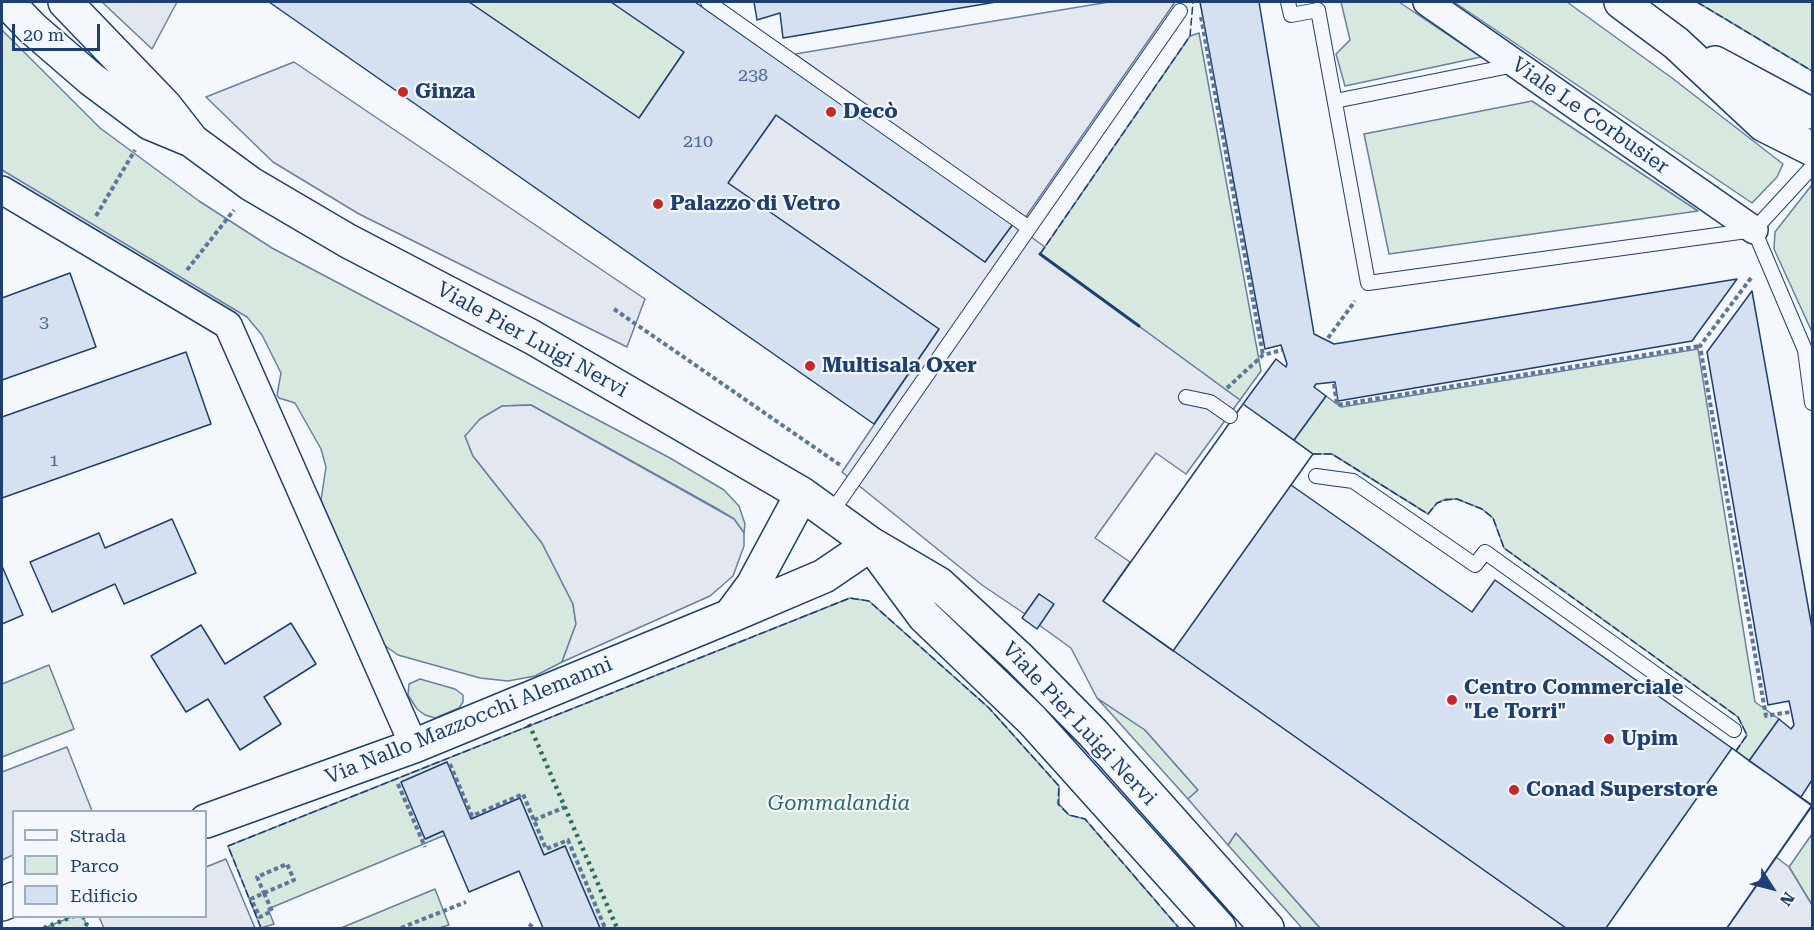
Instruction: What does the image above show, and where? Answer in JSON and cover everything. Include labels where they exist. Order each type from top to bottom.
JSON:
[{"type":"street","name":"Viale Pier Luigi Nervi","points":[[7,2],[32,28],[91,79],[150,123],[191,140],[251,184],[348,241],[532,337],[802,494],[871,544],[939,584],[1019,658],[1093,733],[1267,928]]},
{"type":"street","name":"Viale Pier Luigi Nervi","points":[[64,2],[165,106],[191,140]]},
{"type":"street","name":"Viale Le Corbusier","points":[[1427,2],[1754,230]]},
{"type":"street","points":[[1621,2],[1676,43],[1764,124],[1812,149]]},
{"type":"street","points":[[1676,43],[1806,112],[1812,112]]},
{"type":"street","points":[[2,190],[82,240],[228,325],[414,746]]},
{"type":"street","points":[[730,616],[753,585],[802,494]]},
{"type":"street","name":"Viale Pier Luigi Nervi","points":[[871,544],[924,616],[1032,720],[1220,928]]},
{"type":"street","name":"Via Nallo Mazzocchi Alemanni","points":[[207,821],[414,746],[730,616],[824,576],[871,544]]},
{"type":"lane","points":[[708,2],[725,8],[1029,228]]},
{"type":"lane","points":[[1288,2],[1291,15],[1318,10],[1368,283],[1754,230],[1812,167]]},
{"type":"lane","points":[[831,513],[1180,10]]},
{"type":"lane","points":[[1335,101],[1517,64]]},
{"type":"lane","points":[[1754,230],[1805,350],[1812,403]]},
{"type":"lane","points":[[1186,397],[1210,402],[1230,416]]},
{"type":"lane","points":[[1316,477],[1353,481],[1475,565],[1485,552],[1734,730]]},
{"type":"path","points":[[1200,13],[1263,356]]},
{"type":"path","points":[[82,240],[150,123]]},
{"type":"path","points":[[169,290],[213,240],[251,184]]},
{"type":"path","points":[[1334,384],[1337,405],[1700,346],[1766,258]]},
{"type":"path","points":[[1328,338],[1368,283]]},
{"type":"path","points":[[614,309],[856,476]]},
{"type":"path","points":[[1700,346],[1766,716],[1790,712]]},
{"type":"path","points":[[1210,402],[1263,356],[1282,350]]},
{"type":"path","points":[[448,759],[472,816],[523,794],[546,849],[568,840],[605,928]]},
{"type":"path","points":[[396,778],[425,847]]},
{"type":"path","points":[[534,820],[565,807]]},
{"type":"path","points":[[264,893],[257,877],[287,864],[294,880],[264,893],[251,899],[260,917],[273,911],[264,893]]},
{"type":"path","points":[[401,928],[466,902]]},
{"type":"path","points":[[530,924],[534,928]]},
{"type":"green space","points":[[469,2],[611,2],[684,52],[639,118]]},
{"type":"green space","points":[[1341,2],[1399,2],[1481,57],[1345,86],[1336,54],[1350,40]]},
{"type":"green space","points":[[1454,2],[1567,2],[1672,78],[1783,164],[1777,177],[1752,203]]},
{"type":"green space","points":[[1697,2],[1812,2],[1812,71]]},
{"type":"green space","points":[[2,30],[100,128],[199,201],[272,248],[670,458],[724,490],[739,506],[745,524],[744,533],[734,519],[716,508],[531,405],[502,406],[465,436],[473,456],[542,543],[573,604],[576,624],[562,662],[535,676],[508,681],[480,678],[398,655],[384,645],[321,500],[326,467],[321,449],[295,403],[279,398],[277,395],[281,373],[262,335],[247,317],[2,170]]},
{"type":"green space","points":[[1199,33],[1261,371],[1240,400],[1040,254],[1190,36]]},
{"type":"green space","points":[[1532,101],[1698,211],[1389,254],[1364,134]]},
{"type":"green space","points":[[1811,186],[1812,332],[1774,249],[1775,232]]},
{"type":"green space","points":[[1698,349],[1755,702],[1779,719],[1749,761],[1736,751],[1747,735],[1738,717],[1504,548],[1493,518],[1482,509],[1457,499],[1446,499],[1437,503],[1428,514],[1332,454],[1313,454],[1294,440],[1326,396],[1341,407]]},
{"type":"green space","name":"Gommalandia","points":[[850,598],[869,601],[989,708],[1059,786],[1059,804],[1069,815],[1085,819],[1179,928],[600,928],[565,846],[544,855],[520,798],[471,819],[447,762],[426,839],[443,831],[445,835],[268,909],[274,924],[261,928],[228,846]]},
{"type":"green space","points":[[49,665],[74,729],[2,757],[2,684]]},
{"type":"green space","points":[[420,679],[455,689],[463,695],[463,702],[459,708],[435,718],[425,715],[417,709],[408,695],[409,684]]},
{"type":"green space","points":[[1097,698],[1145,730],[1198,790],[1188,799]]},
{"type":"green space","points":[[1236,833],[1320,928],[1302,928],[1228,845]]},
{"type":"green space","points":[[1812,834],[1812,905],[1789,867]]},
{"type":"green space","points":[[435,889],[449,925],[439,928],[341,928]]},
{"type":"green space","points":[[69,918],[83,918],[88,928],[44,928]]},
{"type":"shaded area","points":[[102,2],[177,2],[152,49]]},
{"type":"shaded area","points":[[1109,2],[1175,2],[1025,218],[795,54]]},
{"type":"shaded area","points":[[294,62],[645,299],[627,347],[359,214],[273,162],[206,97]]},
{"type":"shaded area","points":[[776,115],[985,262],[1013,224],[1045,247],[1040,254],[1240,400],[1186,474],[1156,453],[1095,538],[1130,562],[1103,601],[1566,928],[1320,928],[1236,833],[1228,845],[1188,799],[1198,790],[1145,730],[1097,698],[1071,648],[1039,625],[1053,604],[1039,594],[1025,614],[982,585],[842,472],[939,329],[728,183]]},
{"type":"shaded area","points":[[531,405],[734,519],[744,533],[744,546],[733,576],[710,596],[562,662],[576,624],[573,604],[542,543],[473,456],[465,436],[480,419],[502,406]]},
{"type":"shaded area","points":[[67,747],[92,810],[12,810],[12,855],[2,860],[2,772]]},
{"type":"shaded area","points":[[1776,857],[1789,867],[1812,905],[1812,928],[1727,928]]},
{"type":"shaded area","points":[[226,859],[255,928],[104,928],[99,918],[207,918],[207,867]]},
{"type":"building","name":"Palazzo di Vetro","points":[[269,2],[469,2],[639,118],[684,52],[611,2],[695,2],[1013,224],[985,262],[776,115],[728,183],[939,329],[874,424]]},
{"type":"building","points":[[754,2],[996,2],[783,38],[780,13],[757,20]]},
{"type":"building","points":[[1200,2],[1259,2],[1314,334],[1334,344],[1737,279],[1692,341],[1338,401],[1335,382],[1316,384],[1314,387],[1326,396],[1294,440],[1243,404],[1276,359],[1286,367],[1287,364],[1281,345],[1265,349]]},
{"type":"building","points":[[70,273],[96,347],[2,380],[2,298]]},
{"type":"building","points":[[1752,291],[1812,628],[1812,780],[1801,797],[1749,761],[1779,719],[1791,729],[1794,725],[1789,701],[1768,705],[1707,352]]},
{"type":"building","points":[[186,352],[211,424],[2,498],[2,417]]},
{"type":"building","name":"Centro Commerciale \"Le Torri\"","points":[[1243,404],[1313,454],[1291,485],[1472,612],[1495,580],[1812,805],[1727,928],[1566,928],[1103,601]]},
{"type":"building","points":[[1243,404],[1313,454],[1173,651],[1103,601]]},
{"type":"building","points":[[172,519],[196,573],[124,604],[115,584],[52,612],[30,562],[99,533],[105,548]]},
{"type":"building","points":[[2,566],[23,615],[2,624]]},
{"type":"building","points":[[1039,594],[1054,604],[1037,629],[1022,618]]},
{"type":"building","points":[[291,623],[316,664],[264,697],[281,724],[240,750],[208,699],[186,712],[151,656],[201,625],[225,664]]},
{"type":"building","points":[[1732,748],[1812,806],[1727,928],[1606,928]]},
{"type":"building","points":[[447,762],[471,819],[520,798],[544,855],[565,846],[600,928],[543,928],[519,871],[469,892],[443,831],[425,839],[401,782]]},
{"type":"hedge","points":[[529,724],[617,928]]},
{"type":"hedge","points":[[44,928],[69,918]]},
{"type":"hedge","points":[[84,918],[88,928]]},
{"type":"fence","points":[[1040,254],[1190,36],[1193,2]]},
{"type":"fence","points":[[1697,2],[1812,71]]},
{"type":"fence","points":[[1313,454],[1332,454],[1428,514],[1437,503],[1446,500],[1457,499],[1482,509],[1493,518],[1504,548],[1738,717],[1747,735],[1736,751]]},
{"type":"fence","points":[[261,928],[228,846],[850,598],[869,601],[989,708],[1059,786],[1058,804],[1069,815],[1085,819],[1179,928]]},
{"type":"wall","points":[[1040,254],[1139,326]]},
{"type":"place","name":"Ginza","points":[[403,92]]},
{"type":"place","name":"Decò","points":[[831,112]]},
{"type":"place","name":"Palazzo di Vetro","points":[[658,204]]},
{"type":"place","name":"Multisala Oxer","points":[[810,366]]},
{"type":"place","name":"Centro Commerciale \"Le Torri\"","points":[[1452,700]]},
{"type":"place","name":"Upim","points":[[1609,739]]},
{"type":"place","name":"Conad Superstore","points":[[1514,790]]}]
